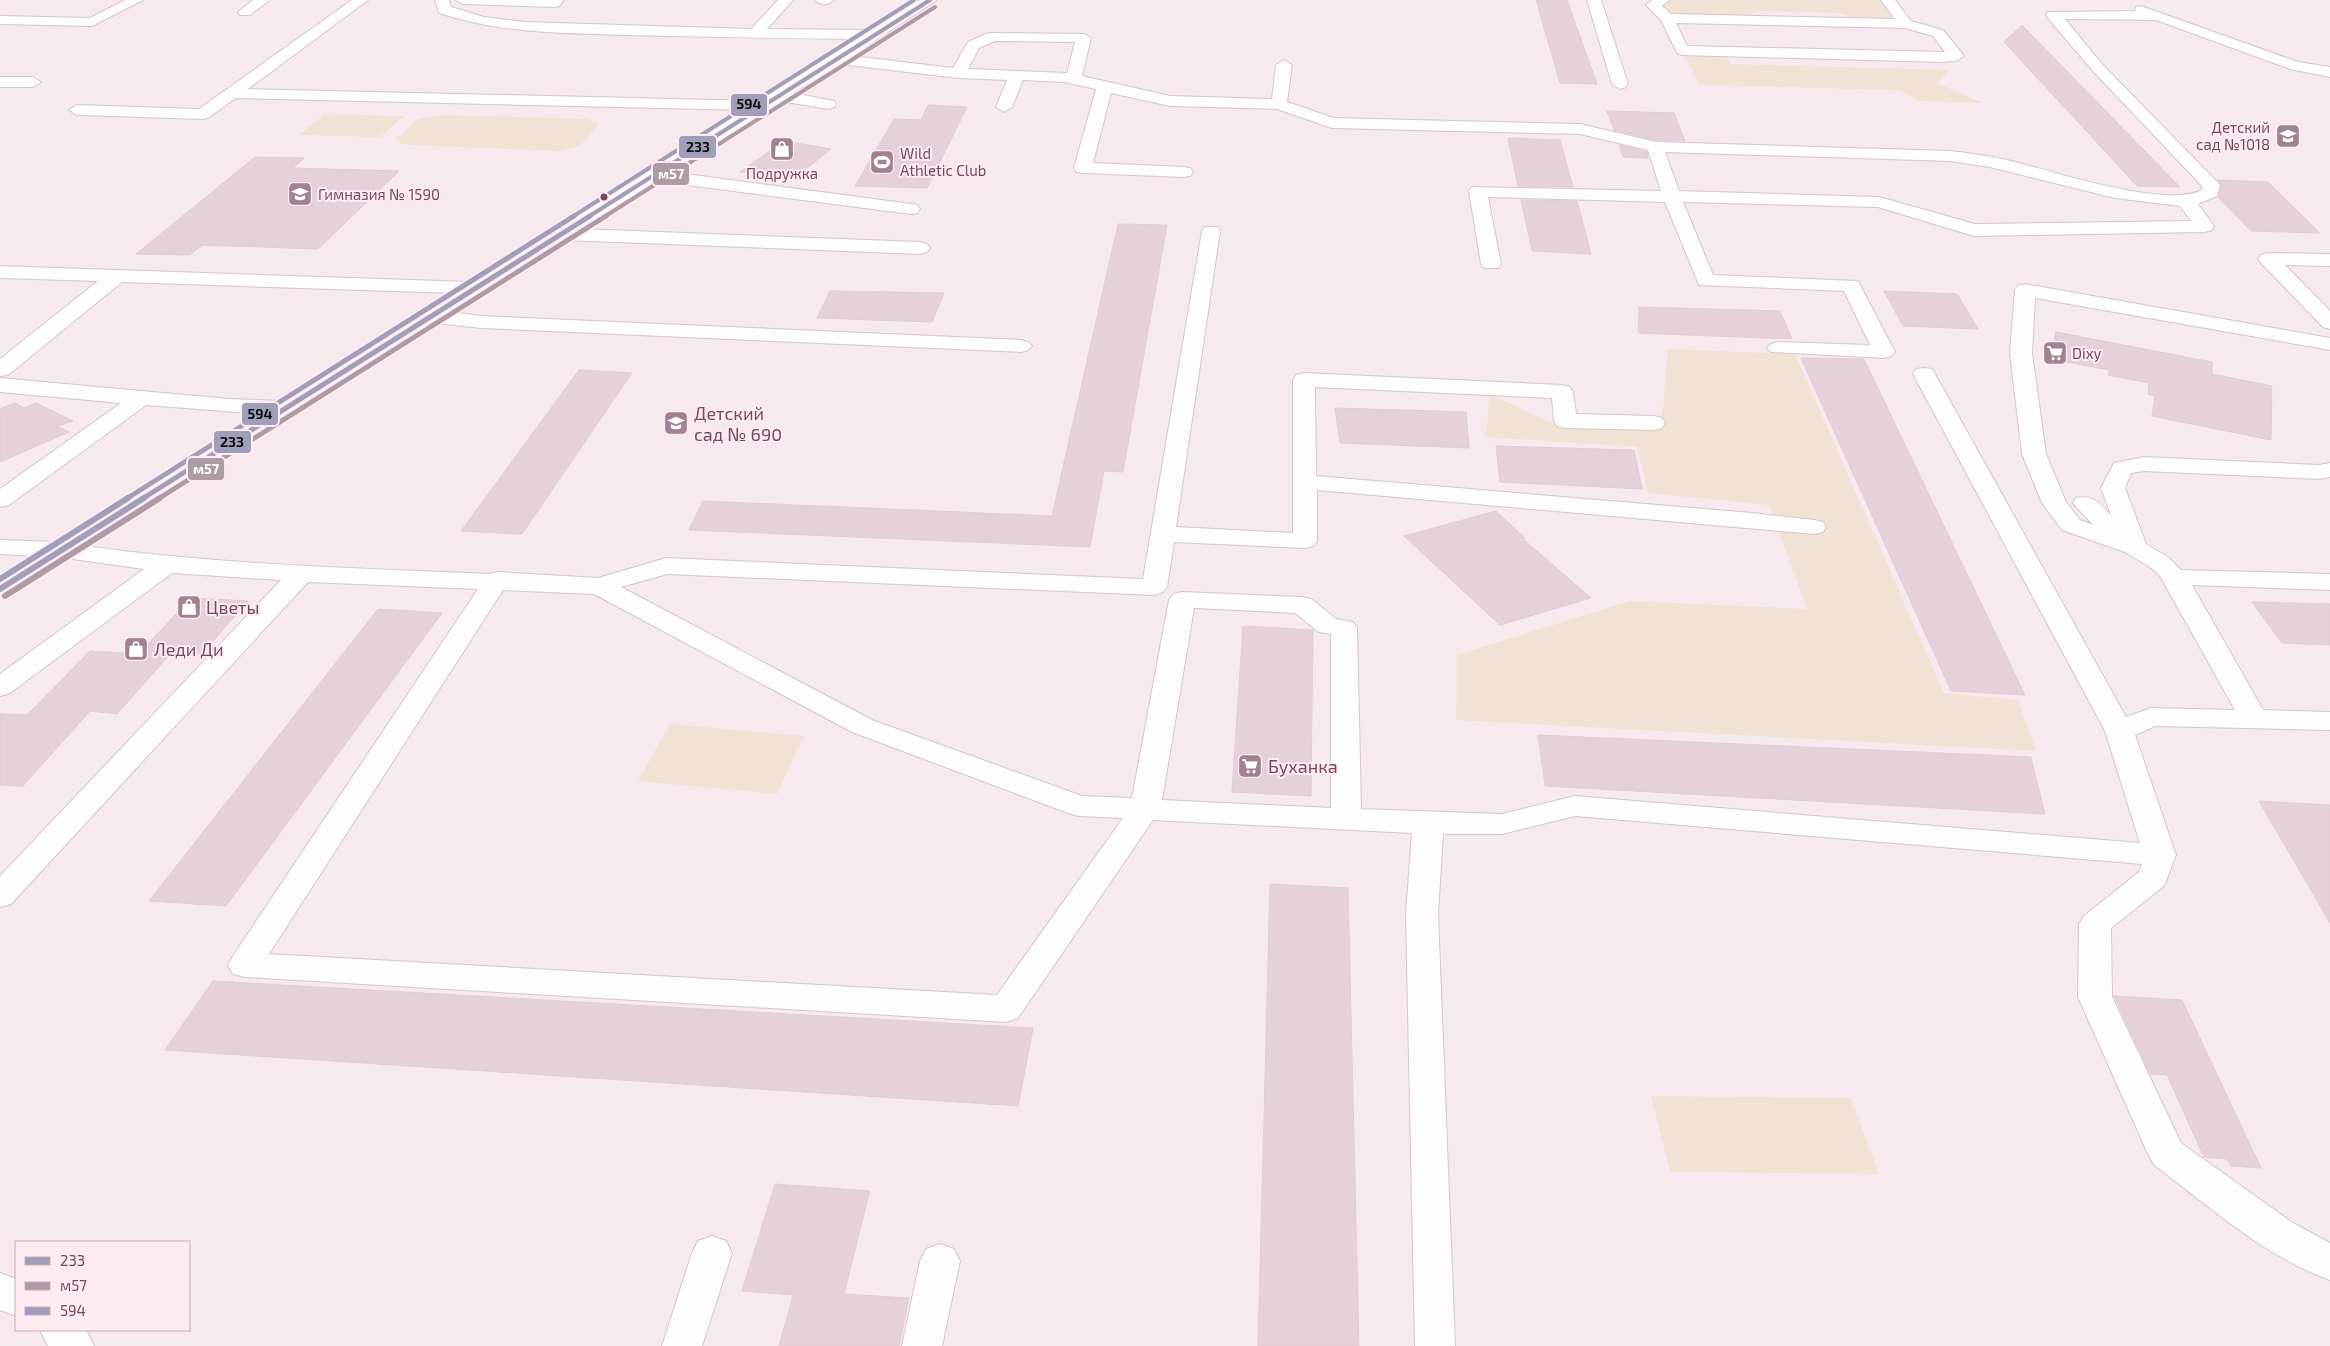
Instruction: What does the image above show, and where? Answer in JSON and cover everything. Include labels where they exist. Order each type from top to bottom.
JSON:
[{"type":"street","points":[[77,34],[92,22],[136,0]]},
{"type":"street","points":[[245,12],[263,0]]},
{"type":"street","points":[[77,110],[203,114],[361,0]]},
{"type":"street","points":[[442,0],[444,10],[470,20],[509,25],[754,34],[876,35]]},
{"type":"street","points":[[463,0],[554,3],[557,0]]},
{"type":"street","points":[[754,34],[786,0]]},
{"type":"street","points":[[0,589],[930,0]]},
{"type":"street","points":[[1594,0],[1620,84]]},
{"type":"street","points":[[1663,0],[1653,5],[1667,18],[1682,50],[1956,56],[1938,33],[1906,24],[1667,18]]},
{"type":"street","points":[[1888,0],[1906,24]]},
{"type":"street","points":[[2112,0],[2294,66],[2330,72]]},
{"type":"street","points":[[838,59],[958,73],[1073,79],[1170,101],[1279,104],[1332,123],[1580,129],[1655,147],[1942,154],[1996,162],[2142,198],[2188,201],[2208,196],[2212,192],[2211,185],[2097,67],[2053,15],[2158,16]]},
{"type":"street","points":[[0,20],[92,22]]},
{"type":"street","points":[[958,73],[973,45],[994,36],[1084,38],[1073,79]]},
{"type":"street","points":[[1279,104],[1284,65]]},
{"type":"street","points":[[1004,106],[1017,75]]},
{"type":"street","points":[[0,82],[33,82]]},
{"type":"street","points":[[1105,87],[1083,168],[1184,172]]},
{"type":"street","points":[[233,93],[773,101],[828,104]]},
{"type":"street","points":[[1655,147],[1672,197],[1706,281],[1851,285],[1884,352],[1778,348]]},
{"type":"street","points":[[655,175],[911,209]]},
{"type":"street","points":[[1491,264],[1478,191],[1879,202],[1974,230],[2205,226],[2189,206],[2188,201]]},
{"type":"street","points":[[0,547],[62,550],[167,565],[301,574],[497,580],[599,586],[666,566],[1154,587],[1211,231]]},
{"type":"street","points":[[560,234],[920,248]]},
{"type":"street","points":[[2330,260],[2268,259],[2330,323]]},
{"type":"street","points":[[3,275],[116,276],[474,288]]},
{"type":"street","points":[[0,370],[116,276]]},
{"type":"street","points":[[2135,547],[2098,536],[2071,525],[2054,503],[2034,454],[2021,353],[2025,290],[2330,344]]},
{"type":"street","points":[[431,316],[482,322],[1021,346]]},
{"type":"street","points":[[1924,374],[2119,731],[2160,855],[2153,878],[2095,924],[2095,997],[2167,1154],[2279,1236],[2330,1263]]},
{"type":"street","points":[[1164,534],[1305,541],[1304,380],[1562,392],[1565,421],[1654,423]]},
{"type":"street","points":[[0,385],[143,396],[229,406],[284,408]]},
{"type":"street","points":[[0,500],[143,396]]},
{"type":"street","points":[[2135,547],[2113,488],[2122,468],[2144,464],[2319,472],[2330,470]]},
{"type":"street","points":[[1305,482],[1814,527]]},
{"type":"street","points":[[2085,503],[2104,523],[2135,547],[2163,563],[2174,577],[2254,719]]},
{"type":"street","points":[[0,687],[167,565]]},
{"type":"street","points":[[0,896],[301,574]]},
{"type":"street","points":[[2174,577],[2330,582]]},
{"type":"street","points":[[497,580],[245,965],[1006,1009],[1145,809],[1182,600],[1302,605],[1328,626],[1344,628],[1346,819]]},
{"type":"street","points":[[599,586],[862,726],[1079,806],[1428,823],[1502,824],[1575,806],[2160,855]]},
{"type":"street","points":[[2119,731],[2151,717],[2330,721]]},
{"type":"street","points":[[1428,823],[1422,914],[1435,1346]]},
{"type":"street","points":[[682,1346],[712,1253]]},
{"type":"street","points":[[922,1346],[940,1261]]},
{"type":"street","points":[[0,1291],[15,1298]]},
{"type":"street","points":[[61,1331],[74,1346]]},
{"type":"shaded area","points":[[1663,0],[1888,0],[1906,24],[1874,24],[1839,13],[1755,11],[1741,20],[1667,18],[1653,5]]},
{"type":"shaded area","points":[[1682,50],[1724,52],[1731,64],[1951,70],[1937,83],[1983,103],[1919,101],[1900,90],[1699,85]]},
{"type":"shaded area","points":[[325,114],[404,116],[380,137],[299,135]]},
{"type":"shaded area","points":[[444,115],[587,119],[599,124],[580,146],[559,151],[410,145],[400,143],[397,138],[418,119]]},
{"type":"shaded area","points":[[1668,349],[1795,354],[1944,693],[2018,700],[2036,751],[1456,720],[1457,655],[1630,601],[1807,609],[1769,505],[1648,493],[1637,447],[1485,437],[1490,395],[1553,423],[1661,426]]},
{"type":"shaded area","points":[[670,724],[804,736],[777,794],[638,781]]},
{"type":"shaded area","points":[[1651,1096],[1851,1098],[1879,1174],[1670,1172]]},
{"type":"building","points":[[1536,0],[1567,0],[1597,84],[1560,83]]},
{"type":"building","points":[[2022,25],[2180,187],[2137,186],[2004,42]]},
{"type":"building","points":[[928,105],[967,107],[927,188],[855,186],[894,119],[921,120]]},
{"type":"building","points":[[1607,111],[1674,113],[1685,141],[1656,140],[1614,130]]},
{"type":"building","points":[[1508,138],[1560,140],[1573,187],[1518,186]]},
{"type":"building","points":[[784,141],[831,149],[797,176],[740,172]]},
{"type":"building","points":[[1619,145],[1647,152],[1648,158],[1623,157]]},
{"type":"building","points":[[255,157],[304,158],[293,168],[399,171],[318,249],[202,245],[190,255],[136,254]]},
{"type":"building","points":[[2218,180],[2268,182],[2320,233],[2251,231],[2218,197],[2222,185]]},
{"type":"building","points":[[1521,200],[1577,201],[1591,254],[1532,251]]},
{"type":"building","points":[[1118,224],[1167,225],[1123,472],[1104,471],[1090,547],[689,530],[703,501],[1052,516]]},
{"type":"building","points":[[830,291],[944,293],[932,322],[817,318]]},
{"type":"building","points":[[1884,291],[1957,294],[1978,329],[1903,326]]},
{"type":"building","points":[[1639,307],[1780,311],[1792,339],[1638,333]]},
{"type":"building","points":[[2056,332],[2212,362],[2212,374],[2272,386],[2271,440],[2152,416],[2155,396],[2148,394],[2149,383],[2108,375],[2109,370],[2050,359]]},
{"type":"building","points":[[1801,358],[1864,359],[2025,695],[1951,691]]},
{"type":"building","points":[[579,370],[632,373],[522,534],[461,531]]},
{"type":"building","points":[[15,403],[24,408],[36,403],[73,421],[57,426],[69,432],[0,462],[0,409]]},
{"type":"building","points":[[1335,408],[1466,412],[1469,448],[1340,443]]},
{"type":"building","points":[[1496,446],[1634,450],[1642,489],[1500,482]]},
{"type":"building","points":[[1496,511],[1525,538],[1523,539],[1591,598],[1500,625],[1404,536]]},
{"type":"building","points":[[191,598],[248,601],[202,654],[172,652],[117,714],[90,711],[23,786],[0,785],[0,714],[27,715],[90,651],[123,653],[133,643],[148,644]]},
{"type":"building","points":[[2252,602],[2330,604],[2330,645],[2282,643]]},
{"type":"building","points":[[378,609],[442,613],[226,906],[149,901]]},
{"type":"building","points":[[1243,626],[1313,630],[1311,796],[1232,792]]},
{"type":"building","points":[[1538,735],[2031,757],[2045,814],[1545,786]]},
{"type":"building","points":[[2259,801],[2330,805],[2330,923]]},
{"type":"building","points":[[1270,884],[1348,888],[1359,1346],[1258,1346]]},
{"type":"building","points":[[213,981],[1033,1028],[1018,1106],[165,1050]]},
{"type":"building","points":[[2114,996],[2182,1000],[2261,1168],[2231,1166],[2227,1159],[2204,1157],[2167,1075],[2150,1074]]},
{"type":"building","points":[[775,1184],[870,1191],[844,1294],[909,1298],[899,1346],[779,1346],[793,1295],[742,1291]]},
{"type":"transit line","name":"594","points":[[0,579],[914,0]]},
{"type":"transit line","name":"233","points":[[0,589],[930,0]]},
{"type":"transit line","name":"м57","points":[[5,596],[935,7]]},
{"type":"place","name":"Детский сад №1018","points":[[2288,136]]},
{"type":"place","name":"Подружка","points":[[782,149]]},
{"type":"place","name":"Wild Athletic Club","points":[[882,162]]},
{"type":"place","name":"Гимназия № 1590","points":[[300,194]]},
{"type":"place","name":"Dixy","points":[[2055,353]]},
{"type":"place","name":"Детский сад № 690","points":[[676,423]]},
{"type":"place","name":"Цветы","points":[[189,607]]},
{"type":"place","name":"Леди Ди","points":[[136,649]]},
{"type":"place","name":"Буханка","points":[[1250,766]]}]
